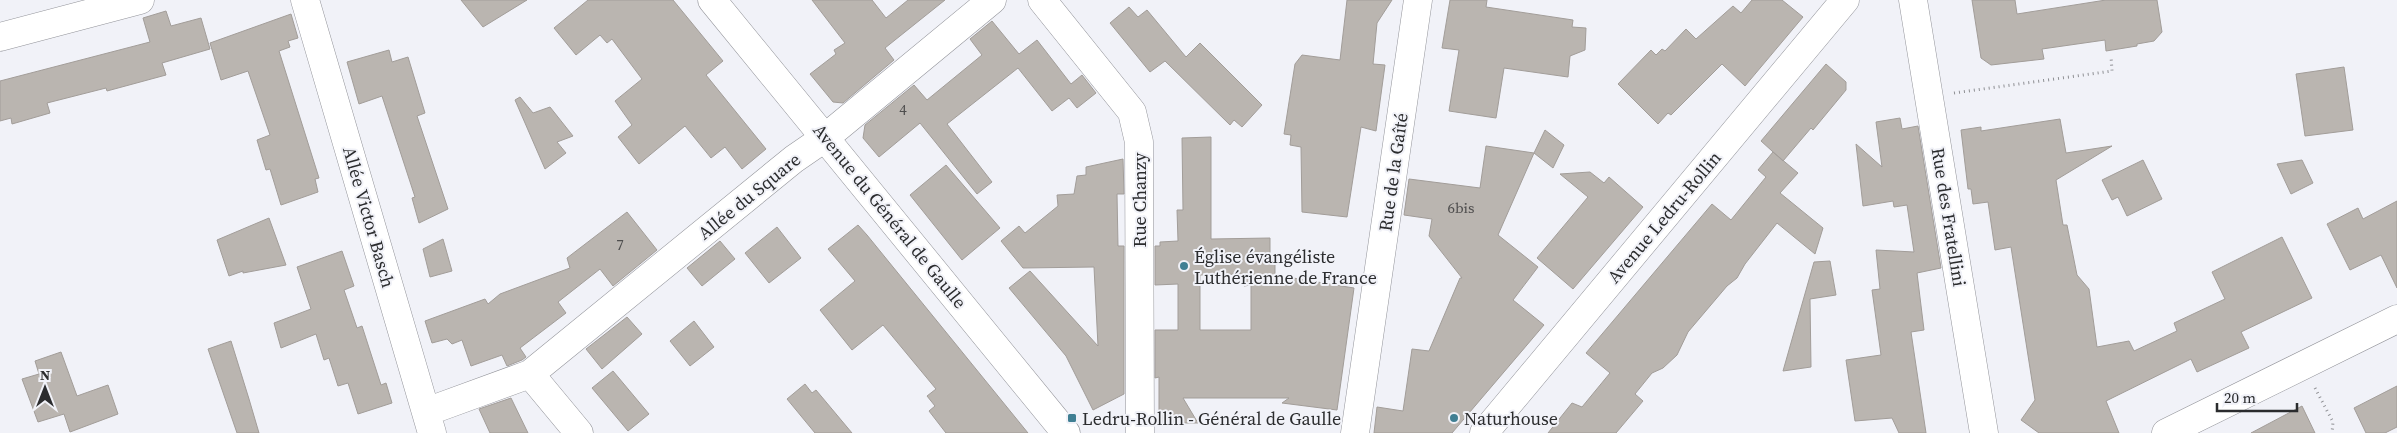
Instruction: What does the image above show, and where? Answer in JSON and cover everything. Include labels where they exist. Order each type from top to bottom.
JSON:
[{"type":"street","points":[[0,37],[140,0]]},
{"type":"street","name":"Allée Victor Basch","points":[[305,0],[429,422]]},
{"type":"street","name":"Avenue du Général de Gaulle","points":[[712,0],[826,137],[1066,433]]},
{"type":"street","name":"Allée du Square","points":[[429,422],[530,374],[794,159],[826,137],[992,0]]},
{"type":"street","name":"Rue Chanzy","points":[[1042,0],[1132,112],[1139,142],[1140,433]]},
{"type":"street","name":"Rue de la Gaîté","points":[[1356,433],[1418,0]]},
{"type":"street","name":"Avenue Ledru-Rollin","points":[[1484,433],[1845,0]]},
{"type":"street","name":"Rue des Fratellini","points":[[1913,0],[1984,433]]},
{"type":"street","points":[[2166,433],[2397,319]]},
{"type":"street","points":[[530,374],[579,433]]},
{"type":"path","points":[[1928,96],[2112,71],[2111,56]]},
{"type":"path","points":[[2303,365],[2333,422],[2332,433]]},
{"type":"building","points":[[461,0],[527,0],[483,27]]},
{"type":"building","points":[[588,0],[673,0],[723,61],[706,75],[766,149],[742,169],[725,147],[711,158],[685,126],[639,164],[618,137],[632,125],[615,101],[642,79],[612,39],[607,43],[600,35],[576,55],[554,28]]},
{"type":"building","points":[[812,0],[872,0],[886,18],[908,0],[945,0],[885,48],[894,60],[843,103],[833,102],[810,74],[836,54],[834,50],[845,43]]},
{"type":"building","points":[[1347,0],[1392,0],[1377,23],[1373,64],[1385,65],[1376,131],[1361,127],[1347,217],[1302,212],[1301,147],[1290,145],[1291,135],[1284,134],[1295,64],[1302,55],[1340,60]]},
{"type":"building","points":[[1450,0],[1487,0],[1486,7],[1573,20],[1572,27],[1586,28],[1585,50],[1570,56],[1568,77],[1504,68],[1496,118],[1449,111],[1459,50],[1442,48]]},
{"type":"building","points":[[1752,0],[1782,0],[1803,17],[1745,86],[1722,64],[1671,115],[1668,113],[1658,124],[1618,84],[1651,50],[1656,55],[1662,49],[1665,51],[1686,29],[1696,39],[1733,6],[1741,13]]},
{"type":"building","points":[[1972,0],[2015,0],[2017,14],[2106,0],[2157,0],[2162,32],[2154,41],[2137,44],[2137,46],[2106,51],[2105,40],[2042,49],[2044,59],[1991,65],[1981,58]]},
{"type":"building","points":[[1129,7],[1138,17],[1147,10],[1186,57],[1200,43],[1262,105],[1242,127],[1234,120],[1230,125],[1165,61],[1150,72],[1110,23]]},
{"type":"building","points":[[166,11],[171,26],[201,18],[210,49],[162,63],[166,75],[107,91],[106,88],[47,103],[50,113],[12,124],[11,118],[0,121],[0,81],[150,42],[143,18]]},
{"type":"building","points":[[291,14],[298,38],[288,41],[290,47],[279,51],[319,178],[315,179],[318,192],[281,205],[270,169],[266,170],[257,140],[270,135],[248,71],[221,80],[210,43]]},
{"type":"building","points":[[992,21],[1019,54],[1037,40],[1071,84],[1082,75],[1096,93],[1077,108],[1069,98],[1052,111],[1018,68],[947,124],[992,182],[977,194],[920,123],[879,157],[863,138],[865,125],[914,85],[927,100],[982,55],[970,39]]},
{"type":"building","points":[[389,50],[392,62],[408,57],[425,113],[417,116],[448,209],[419,223],[412,198],[415,197],[382,96],[359,104],[347,62]]},
{"type":"building","points":[[1826,64],[1846,82],[1846,90],[1813,130],[1811,128],[1783,161],[1761,141]]},
{"type":"building","points":[[2344,67],[2353,130],[2305,136],[2296,74]]},
{"type":"building","points":[[520,97],[533,113],[550,107],[573,136],[557,142],[566,153],[545,169],[515,100]]},
{"type":"building","points":[[1900,118],[1902,129],[1918,126],[1941,268],[1917,273],[1924,330],[1911,332],[1926,433],[1899,433],[1892,418],[1855,421],[1846,360],[1881,355],[1872,290],[1880,289],[1876,250],[1914,252],[1907,205],[1894,207],[1893,201],[1863,206],[1856,144],[1882,167],[1876,122]]},
{"type":"building","points":[[2060,119],[2066,153],[2112,146],[2056,180],[2063,225],[2067,225],[2077,275],[2089,289],[2097,347],[2129,341],[2134,351],[2177,331],[2174,323],[2225,299],[2212,272],[2282,237],[2312,298],[2241,332],[2249,348],[2197,372],[2191,359],[2106,401],[2119,433],[2039,433],[2021,420],[2035,400],[2011,247],[1995,250],[1988,202],[1973,204],[1971,189],[1968,189],[1961,130],[1981,127],[1981,131]]},
{"type":"building","points":[[1545,130],[1564,145],[1553,168],[1534,153]]},
{"type":"building","points":[[1211,137],[1211,239],[1270,238],[1270,256],[1275,256],[1275,275],[1354,288],[1337,410],[1282,403],[1289,398],[1183,398],[1198,423],[1159,423],[1159,377],[1155,378],[1155,330],[1178,330],[1178,284],[1155,285],[1155,246],[1160,246],[1160,242],[1178,241],[1177,210],[1183,210],[1182,138]],"holes":[[[1244,274],[1244,286],[1251,285],[1251,330],[1200,330],[1200,275]]]},
{"type":"building","points":[[1486,146],[1534,153],[1498,235],[1538,267],[1513,300],[1544,325],[1452,433],[1374,433],[1377,407],[1403,411],[1412,349],[1429,351],[1460,278],[1462,278],[1429,236],[1432,219],[1404,215],[1409,179],[1480,188]]},
{"type":"building","points":[[1773,152],[1798,173],[1780,193],[1823,228],[1815,254],[1777,223],[1745,264],[1737,278],[1727,286],[1688,332],[1677,355],[1663,368],[1652,373],[1635,394],[1643,401],[1616,433],[1548,433],[1572,403],[1582,407],[1610,373],[1586,353],[1712,204],[1731,220],[1766,177],[1758,170]]},
{"type":"building","points":[[1123,159],[1124,194],[1117,194],[1118,246],[1124,246],[1124,394],[1093,410],[1066,356],[1009,288],[1030,271],[1098,346],[1094,267],[1023,268],[1001,241],[1019,226],[1025,233],[1058,206],[1057,195],[1074,194],[1077,176],[1086,175],[1086,167]]},
{"type":"building","points":[[2143,160],[2162,199],[2127,216],[2118,197],[2112,200],[2102,180]]},
{"type":"building","points":[[2302,160],[2313,183],[2291,194],[2277,164]]},
{"type":"building","points":[[946,165],[1000,228],[962,260],[910,195]]},
{"type":"building","points":[[1590,172],[1604,183],[1609,177],[1643,207],[1573,289],[1537,258],[1588,197],[1560,174]]},
{"type":"building","points":[[2397,201],[2397,288],[2381,255],[2350,270],[2327,224],[2358,208],[2363,219]]},
{"type":"building","points":[[627,212],[657,250],[613,286],[600,269],[558,302],[566,313],[520,348],[526,357],[522,360],[507,366],[502,355],[471,366],[462,340],[452,344],[447,339],[432,343],[425,321],[485,299],[488,304],[500,294],[570,268],[567,258]]},
{"type":"building","points":[[269,218],[286,265],[243,273],[243,271],[229,276],[217,240]]},
{"type":"building","points":[[858,225],[1028,433],[946,433],[929,411],[935,406],[927,396],[936,389],[883,325],[852,350],[820,310],[855,281],[828,249]]},
{"type":"building","points":[[777,227],[801,258],[769,283],[745,253]]},
{"type":"building","points":[[443,239],[452,271],[430,277],[423,249]]},
{"type":"building","points":[[720,241],[735,259],[702,286],[687,268]]},
{"type":"building","points":[[342,251],[354,286],[344,290],[357,328],[362,326],[381,385],[386,383],[392,403],[358,414],[348,383],[338,386],[329,358],[324,360],[316,334],[281,348],[274,323],[311,309],[297,267]]},
{"type":"building","points":[[1830,261],[1836,295],[1810,299],[1811,367],[1783,371],[1814,262]]},
{"type":"building","points":[[627,317],[642,334],[602,369],[586,349]]},
{"type":"building","points":[[694,321],[714,347],[690,366],[670,341]]},
{"type":"building","points":[[231,341],[259,433],[237,433],[208,349]]},
{"type":"building","points":[[61,352],[77,396],[108,385],[118,414],[70,432],[64,414],[38,422],[22,379],[39,374],[35,361]]},
{"type":"building","points":[[613,371],[649,414],[628,431],[592,388]]},
{"type":"building","points":[[805,384],[812,393],[816,390],[852,433],[815,433],[787,399]]},
{"type":"building","points":[[2397,386],[2397,427],[2385,433],[2366,433],[2354,408]]},
{"type":"building","points":[[511,398],[528,433],[490,433],[479,409]]},
{"type":"building","points":[[2302,406],[2315,433],[2251,433]]},
{"type":"place","name":"Église évangéliste Luthérienne de France","points":[[1184,266]]},
{"type":"place","name":"Ledru-Rollin - Général de Gaulle","points":[[1072,418]]},
{"type":"place","name":"Naturhouse","points":[[1454,418]]}]
